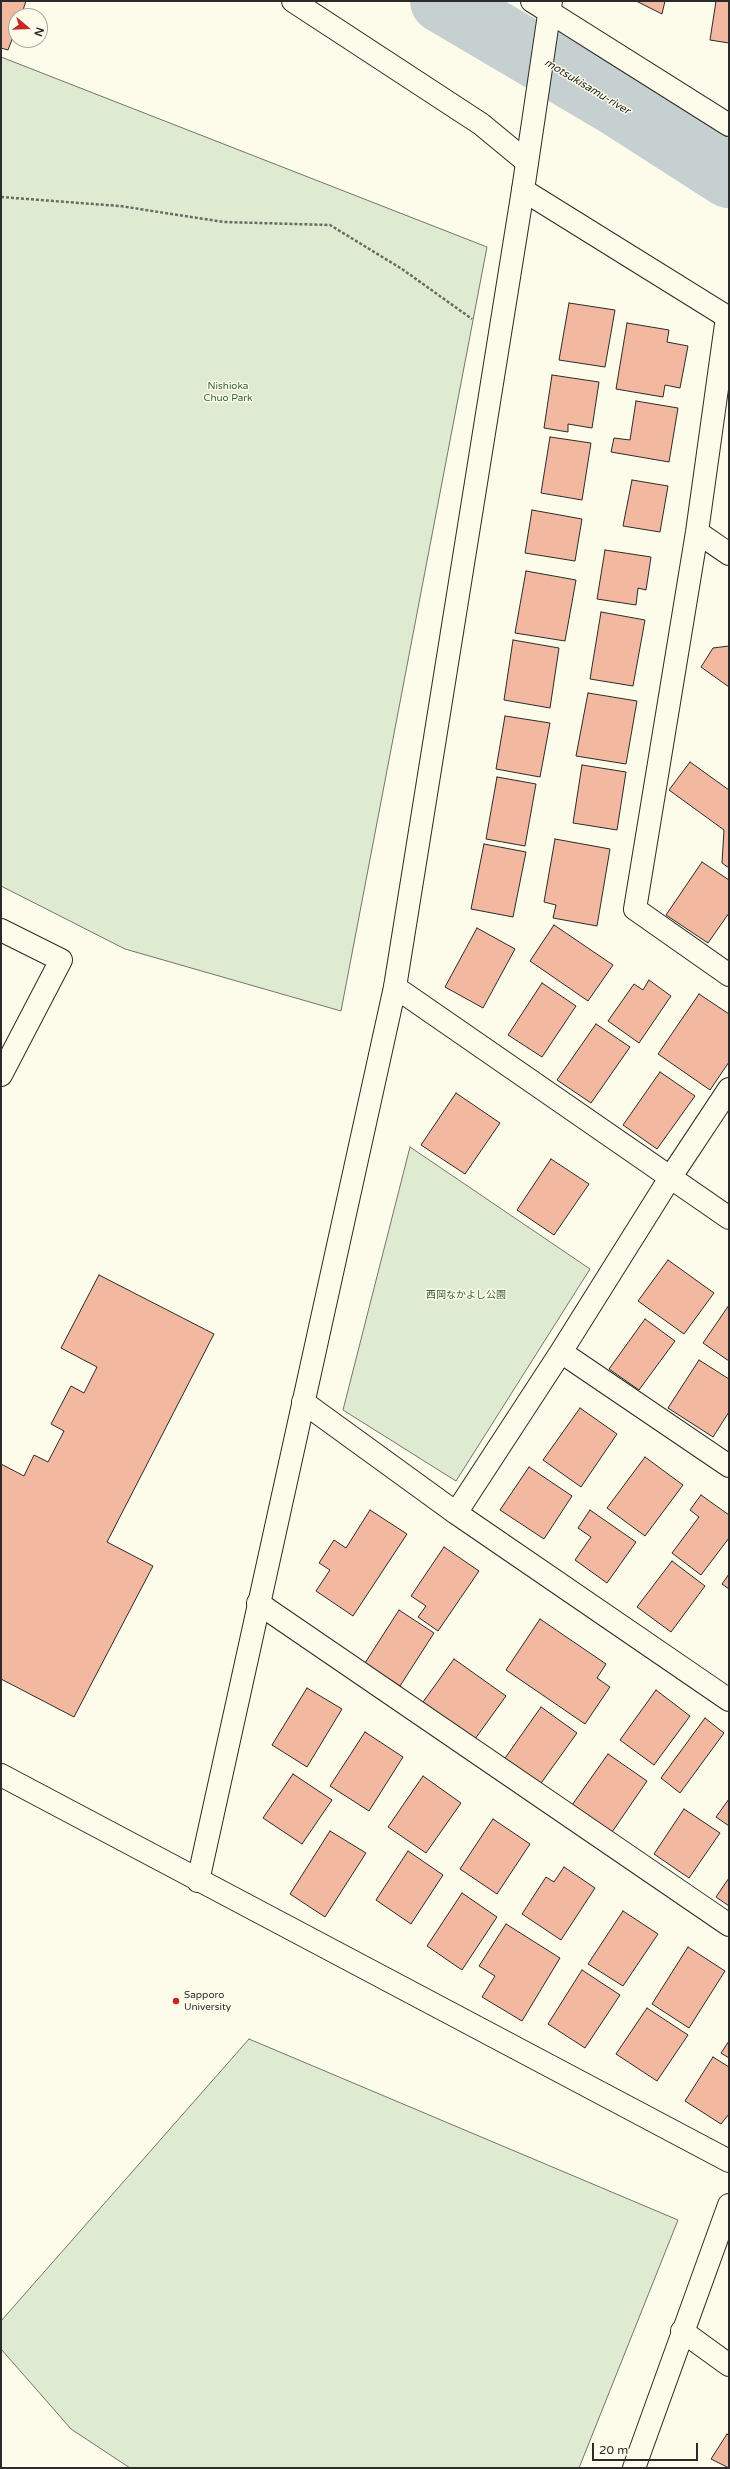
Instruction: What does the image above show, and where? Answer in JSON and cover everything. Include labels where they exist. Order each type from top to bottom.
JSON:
[{"type":"street","points":[[293,1],[481,124],[527,162]]},
{"type":"street","points":[[198,1881],[394,987],[523,190],[545,36],[544,5]]},
{"type":"street","points":[[544,5],[729,125]]},
{"type":"street","points":[[523,190],[728,317],[697,532],[635,909],[729,974]]},
{"type":"street","points":[[697,532],[729,554]]},
{"type":"street","points":[[1,930],[61,960],[1,1074]]},
{"type":"street","points":[[394,987],[729,1218]]},
{"type":"street","points":[[456,1513],[561,1352],[670,1178],[729,1089]]},
{"type":"street","points":[[561,1352],[729,1466]]},
{"type":"street","points":[[303,1402],[456,1513],[729,1700]]},
{"type":"street","points":[[258,1603],[729,1925]]},
{"type":"street","points":[[1,1775],[198,1881],[729,2161]]},
{"type":"street","points":[[634,2468],[682,2330],[729,2205]]},
{"type":"street","points":[[682,2330],[729,2365]]},
{"type":"path","points":[[1,198],[120,206],[224,222],[330,225],[402,269],[498,338]]},
{"type":"green space","name":"Nishioka Chuo Park","points":[[1,57],[487,247],[341,1011],[125,949],[1,886]]},
{"type":"green space","name":"西岡なかよし公園","points":[[410,1147],[590,1269],[456,1481],[343,1410]]},
{"type":"green space","name":"Sapporo University","points":[[249,2039],[678,2220],[579,2468],[130,2468],[71,2429],[1,2349],[1,2321]]},
{"type":"building","points":[[1,1],[26,1],[24,8],[8,8],[9,48],[8,50],[1,48]]},
{"type":"building","points":[[636,1],[665,1],[662,14]]},
{"type":"building","points":[[716,1],[729,1],[729,43],[710,40]]},
{"type":"building","points":[[569,303],[615,310],[605,367],[559,360]]},
{"type":"building","points":[[627,323],[669,330],[667,342],[688,346],[680,388],[665,385],[663,397],[616,389]]},
{"type":"building","points":[[552,375],[599,382],[592,428],[568,424],[568,432],[544,428]]},
{"type":"building","points":[[636,401],[678,408],[669,462],[611,452],[614,438],[630,440]]},
{"type":"building","points":[[550,437],[591,443],[582,500],[541,493]]},
{"type":"building","points":[[632,480],[668,486],[660,532],[623,526]]},
{"type":"building","points":[[532,510],[582,519],[575,561],[525,553]]},
{"type":"building","points":[[605,550],[651,557],[646,590],[638,588],[636,605],[597,599]]},
{"type":"building","points":[[526,571],[576,580],[565,641],[515,633]]},
{"type":"building","points":[[601,612],[645,620],[633,686],[590,679]]},
{"type":"building","points":[[513,640],[559,648],[550,708],[504,700]]},
{"type":"building","points":[[729,646],[729,687],[701,667],[713,648]]},
{"type":"building","points":[[588,693],[637,701],[626,764],[576,756]]},
{"type":"building","points":[[505,716],[550,723],[540,777],[496,769]]},
{"type":"building","points":[[690,762],[729,790],[729,868],[722,863],[724,830],[669,790]]},
{"type":"building","points":[[582,765],[626,772],[617,830],[573,823]]},
{"type":"building","points":[[497,777],[536,784],[525,846],[486,839]]},
{"type":"building","points":[[555,839],[610,849],[597,926],[553,918],[556,905],[544,902]]},
{"type":"building","points":[[484,844],[526,852],[513,917],[471,909]]},
{"type":"building","points":[[702,862],[729,880],[729,913],[708,943],[666,915]]},
{"type":"building","points":[[554,925],[613,965],[588,1001],[530,961]]},
{"type":"building","points":[[477,928],[515,949],[483,1008],[445,987]]},
{"type":"building","points":[[649,980],[671,996],[639,1043],[608,1021],[634,984],[643,990]]},
{"type":"building","points":[[542,983],[576,1006],[542,1057],[508,1035]]},
{"type":"building","points":[[699,994],[729,1014],[729,1062],[710,1090],[658,1054]]},
{"type":"building","points":[[596,1024],[630,1047],[591,1103],[557,1080]]},
{"type":"building","points":[[660,1072],[695,1096],[657,1149],[623,1125]]},
{"type":"building","points":[[456,1093],[500,1123],[465,1174],[421,1145]]},
{"type":"building","points":[[551,1159],[589,1184],[554,1235],[517,1210]]},
{"type":"building","points":[[668,1260],[714,1293],[684,1334],[638,1301]]},
{"type":"building","points":[[99,1275],[214,1334],[107,1542],[153,1566],[74,1717],[1,1679],[1,1464],[24,1476],[34,1455],[48,1462],[64,1431],[51,1424],[71,1386],[84,1393],[97,1367],[61,1348]]},
{"type":"building","points":[[729,1305],[729,1361],[703,1343]]},
{"type":"building","points":[[645,1319],[675,1341],[639,1390],[609,1369]]},
{"type":"building","points":[[699,1360],[729,1379],[729,1412],[713,1437],[668,1408]]},
{"type":"building","points":[[580,1408],[617,1434],[581,1487],[543,1460]]},
{"type":"building","points":[[645,1457],[683,1485],[645,1536],[607,1508]]},
{"type":"building","points":[[529,1467],[572,1496],[544,1539],[500,1510]]},
{"type":"building","points":[[701,1495],[729,1515],[729,1538],[701,1575],[672,1553],[699,1517],[690,1510]]},
{"type":"building","points":[[370,1510],[407,1534],[353,1616],[316,1591],[330,1570],[319,1563],[334,1540],[346,1548]]},
{"type":"building","points":[[590,1510],[636,1542],[607,1583],[575,1560],[591,1537],[578,1528]]},
{"type":"building","points":[[444,1547],[479,1571],[438,1631],[418,1617],[426,1606],[411,1596]]},
{"type":"building","points":[[672,1561],[705,1586],[671,1632],[637,1607]]},
{"type":"building","points":[[729,1574],[729,1589],[722,1584]]},
{"type":"building","points":[[399,1610],[434,1633],[400,1686],[365,1663]]},
{"type":"building","points":[[540,1619],[606,1664],[597,1678],[610,1687],[585,1724],[506,1670]]},
{"type":"building","points":[[454,1659],[506,1696],[475,1739],[423,1702]]},
{"type":"building","points":[[307,1688],[342,1709],[307,1767],[272,1745]]},
{"type":"building","points":[[656,1690],[690,1716],[654,1765],[620,1740]]},
{"type":"building","points":[[541,1707],[577,1733],[539,1786],[503,1761]]},
{"type":"building","points":[[705,1718],[724,1733],[680,1793],[661,1778]]},
{"type":"building","points":[[365,1732],[403,1757],[369,1811],[330,1786]]},
{"type":"building","points":[[608,1754],[647,1781],[612,1832],[572,1805]]},
{"type":"building","points":[[293,1774],[332,1800],[302,1844],[263,1818]]},
{"type":"building","points":[[423,1776],[461,1803],[426,1853],[388,1827]]},
{"type":"building","points":[[729,1799],[729,1826],[716,1817]]},
{"type":"building","points":[[684,1809],[720,1833],[689,1878],[654,1854]]},
{"type":"building","points":[[493,1819],[530,1844],[497,1894],[460,1869]]},
{"type":"building","points":[[330,1831],[366,1853],[325,1917],[290,1894]]},
{"type":"building","points":[[408,1851],[443,1875],[411,1924],[376,1900]]},
{"type":"building","points":[[564,1867],[595,1888],[561,1940],[522,1914],[546,1877],[554,1882]]},
{"type":"building","points":[[729,1878],[729,1906],[716,1897]]},
{"type":"building","points":[[462,1893],[497,1917],[462,1970],[427,1946]]},
{"type":"building","points":[[623,1911],[658,1934],[623,1986],[588,1964]]},
{"type":"building","points":[[506,1924],[560,1958],[522,2021],[482,1997],[495,1976],[479,1966]]},
{"type":"building","points":[[688,1947],[725,1971],[689,2028],[652,2004]]},
{"type":"building","points":[[582,1970],[620,1995],[585,2048],[548,2024]]},
{"type":"building","points":[[647,2008],[688,2035],[657,2081],[616,2054]]},
{"type":"building","points":[[729,2041],[729,2058],[721,2053]]},
{"type":"building","points":[[713,2057],[729,2067],[729,2114],[721,2124],[685,2101]]},
{"type":"building","points":[[727,2434],[729,2436],[729,2468],[711,2459]]},
{"type":"waterway","name":"motsukisamu-river","points":[[442,1],[620,106],[729,176]]},
{"type":"place","name":"Sapporo University","points":[[176,2001]]}]
